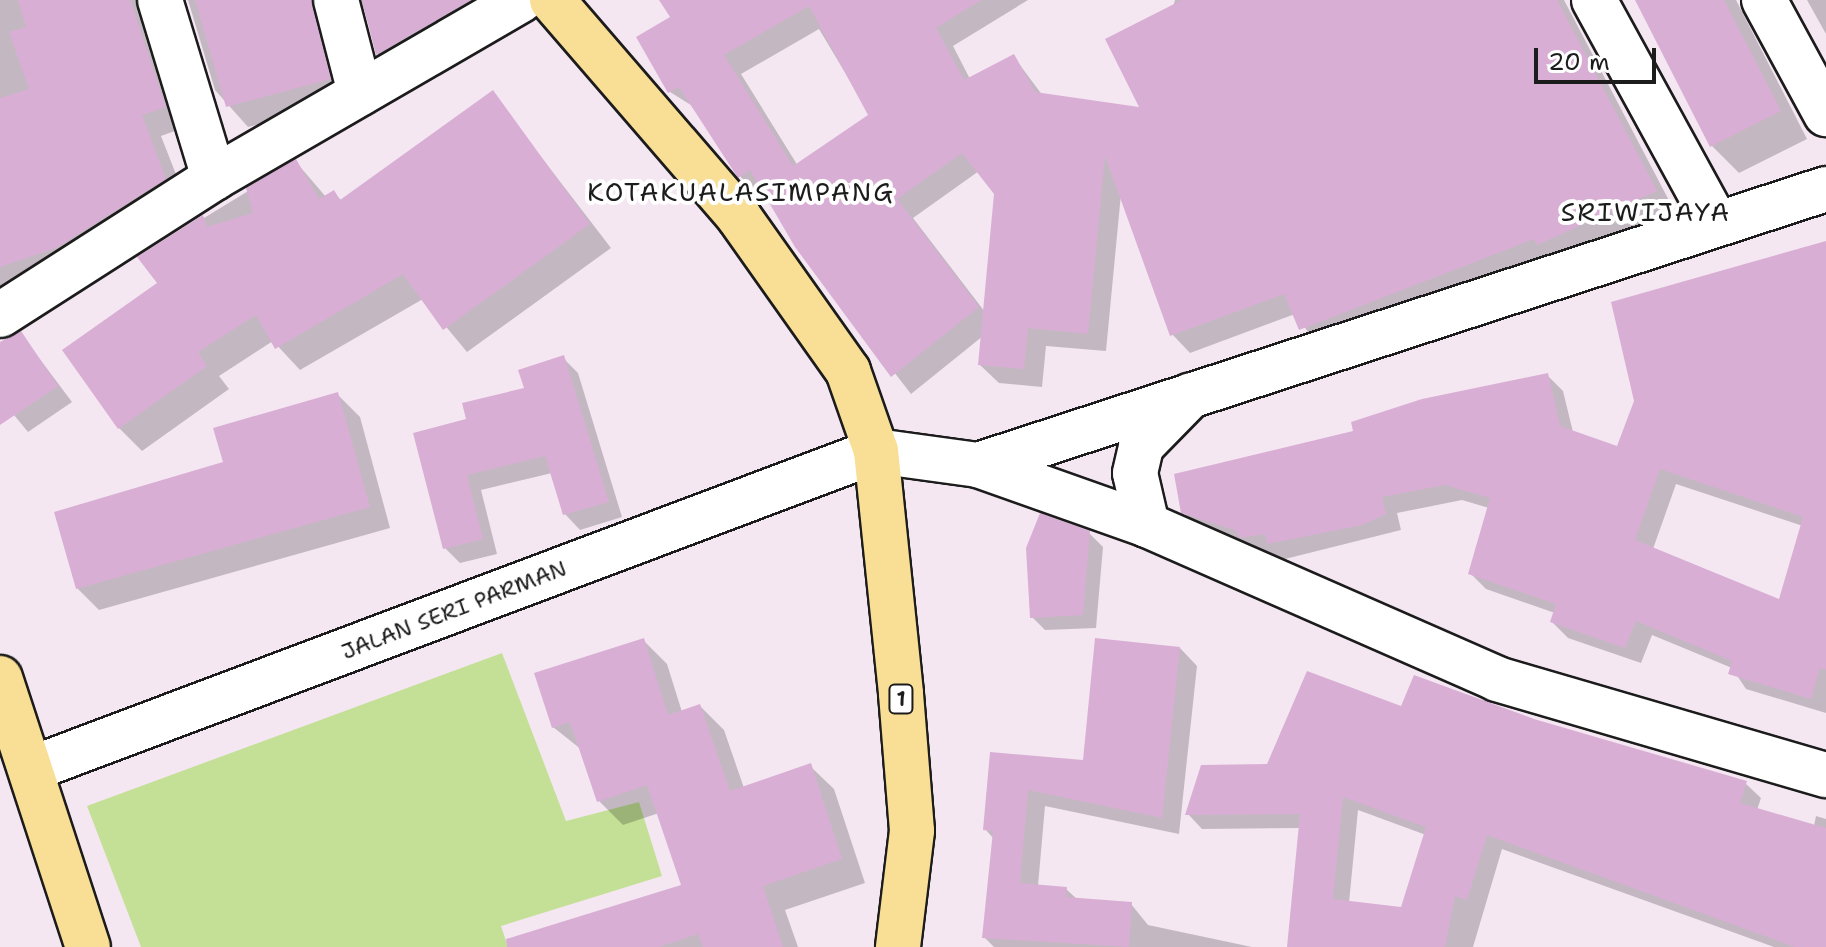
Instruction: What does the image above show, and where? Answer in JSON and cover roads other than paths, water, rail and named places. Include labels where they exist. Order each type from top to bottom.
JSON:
[{"type":"highway","name":"1","points":[[552,0],[739,217],[848,371],[876,451],[912,831],[898,947]]},
{"type":"highway","points":[[0,678],[88,947]]},
{"type":"street","points":[[160,0],[214,178]]},
{"type":"street","points":[[336,0],[360,93]]},
{"type":"street","points":[[0,315],[214,178],[521,0]]},
{"type":"street","points":[[1594,0],[1715,221]]},
{"type":"street","points":[[1764,0],[1826,114]]},
{"type":"street","points":[[978,465],[1715,221],[1826,189]]},
{"type":"street","points":[[1147,525],[1135,473],[1141,446],[1191,395]]},
{"type":"street","points":[[876,451],[978,465],[1147,525],[1497,679],[1826,775]]},
{"type":"street","name":"JALAN SERI PARMAN","points":[[31,769],[876,451]]},
{"type":"district","name":"KOTAKUALASIMPANG","points":[[741,192]]},
{"type":"district","name":"SRIWIJAYA","points":[[1646,212]]}]
